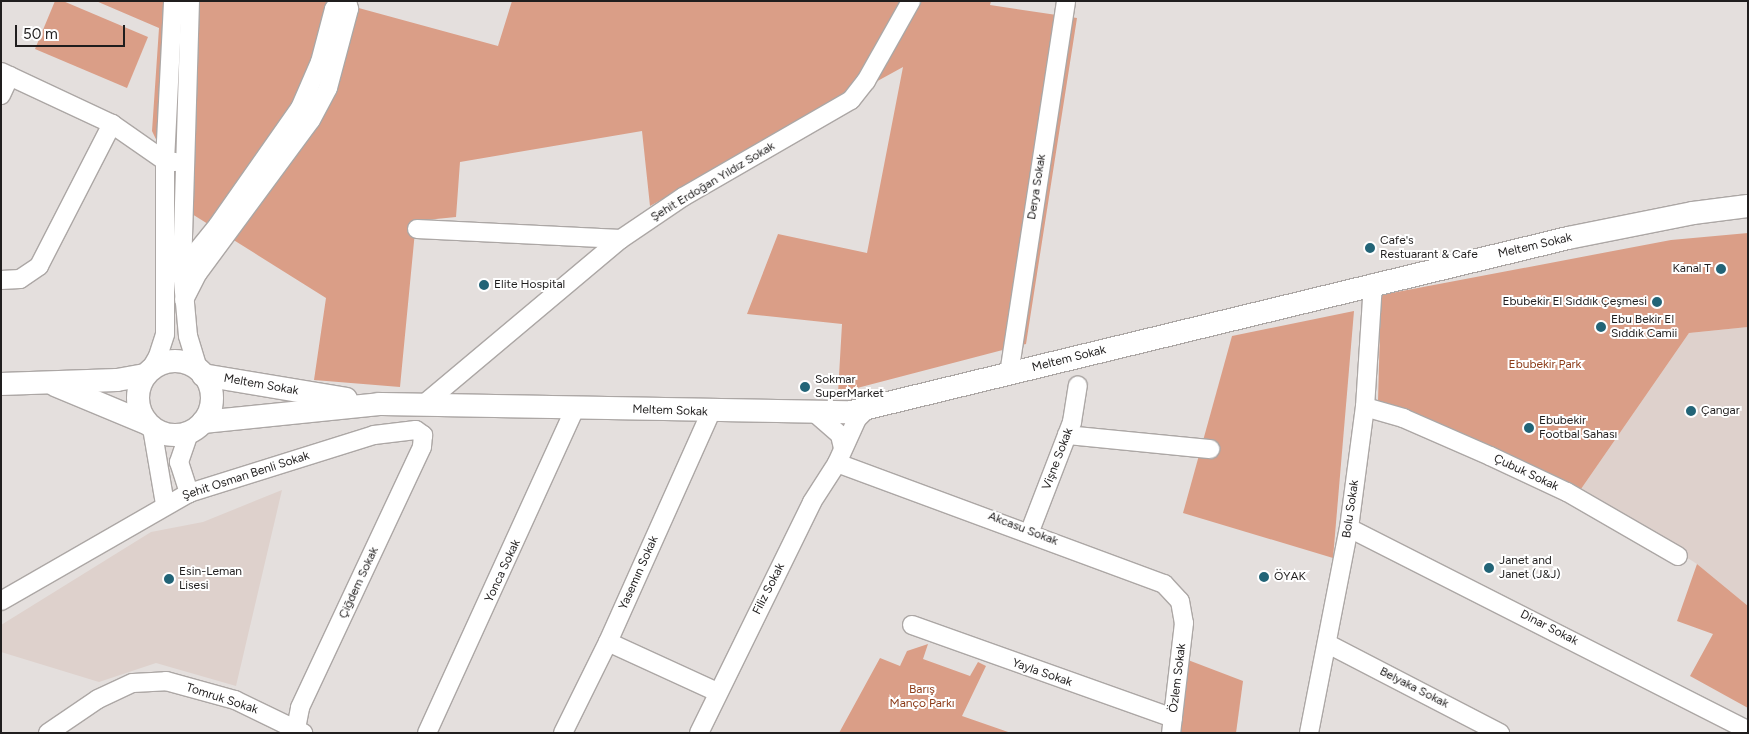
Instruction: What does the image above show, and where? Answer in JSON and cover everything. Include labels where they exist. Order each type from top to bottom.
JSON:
[{"type":"main road","name":"Meltem Sokak","points":[[196,427],[379,404],[816,414],[868,408],[1373,283],[1606,230],[1693,213],[1748,206]]},
{"type":"main road","points":[[1,384],[50,383],[148,372],[169,361],[184,362],[201,372],[212,398],[196,427],[166,434],[50,383]]},
{"type":"main road","points":[[148,372],[137,396],[138,406],[149,425]]},
{"type":"main road","name":"Meltem Sokak","points":[[201,372],[379,404]]},
{"type":"street","points":[[148,372],[158,356],[165,334],[165,161],[173,1]]},
{"type":"street","points":[[190,1],[182,270],[191,353],[201,372]]},
{"type":"street","points":[[164,289],[182,270],[218,225],[300,108],[320,62],[334,9],[341,1]]},
{"type":"street","points":[[184,300],[198,273],[310,120],[328,88],[349,9],[347,1]]},
{"type":"street","name":"Şehit Erdoğan Yıldız Sokak","points":[[424,404],[621,239],[683,197],[851,100],[866,82],[911,1]]},
{"type":"street","name":"Derya Sokak","points":[[1009,374],[1066,1]]},
{"type":"street","points":[[1,95],[6,74],[112,124],[165,161],[184,163]]},
{"type":"street","points":[[1,280],[20,279],[39,266],[112,124]]},
{"type":"street","points":[[417,229],[621,239]]},
{"type":"street","name":"Bolu Sokak","points":[[1309,733],[1328,644],[1349,528],[1365,407],[1373,283]]},
{"type":"street","name":"Vişne Sokak","points":[[1030,532],[1067,435],[1078,385]]},
{"type":"street","name":"Çubuk Sokak","points":[[1365,407],[1403,418],[1567,492],[1678,556]]},
{"type":"street","name":"Yonca Sokak","points":[[427,733],[575,408]]},
{"type":"street","name":"Filiz Sokak","points":[[699,733],[717,692],[812,502],[840,455],[857,419],[868,408]]},
{"type":"street","name":"Yasemın Sokak","points":[[563,733],[608,642],[710,412]]},
{"type":"street","points":[[816,414],[840,435],[840,455]]},
{"type":"street","points":[[149,425],[165,504]]},
{"type":"street","points":[[189,493],[179,462],[196,427]]},
{"type":"street","name":"Şehit Osman Benli Sokak","points":[[1,601],[165,504],[189,493],[374,435],[416,430],[423,435]]},
{"type":"street","name":"Çiğdem Sokak","points":[[298,732],[300,708],[422,447],[423,435]]},
{"type":"street","points":[[1067,435],[1210,449]]},
{"type":"street","name":"Akcasu Sokak","points":[[840,455],[1164,584],[1180,601],[1184,623]]},
{"type":"street","name":"Dinar Sokak","points":[[1349,528],[1748,730]]},
{"type":"street","name":"Özlem Sokak","points":[[1172,726],[1184,623]]},
{"type":"street","name":"Yayla Sokak","points":[[912,625],[1172,726]]},
{"type":"street","points":[[608,642],[717,692]]},
{"type":"street","name":"Belyaka Sokak","points":[[1328,644],[1500,733]]},
{"type":"street","name":"Tomruk Sokak","points":[[48,733],[98,699],[133,683],[166,681],[235,700],[298,732]]},
{"type":"shaded area","name":"Çangar","points":[[1748,327],[1748,606],[1697,564],[1581,489],[1689,333]]},
{"type":"shaded area","name":"Esin-Leman Lisesi","points":[[282,490],[236,686],[156,663],[99,682],[1,652],[1,625],[151,532],[203,522]]},
{"type":"green space","points":[[55,1],[63,1],[148,37],[127,88],[35,49]]},
{"type":"green space","points":[[96,1],[333,1],[498,46],[512,1],[991,1],[990,5],[1077,18],[1026,344],[838,393],[842,324],[747,314],[778,234],[867,253],[903,67],[650,206],[642,131],[460,162],[456,217],[416,221],[400,387],[314,380],[326,298],[192,214],[152,131],[159,28]]},
{"type":"green space","name":"Ebubekir Park","points":[[1748,233],[1748,327],[1689,333],[1581,489],[1378,401],[1381,295],[1671,240]]},
{"type":"green space","points":[[1354,311],[1333,558],[1183,513],[1232,336]]},
{"type":"green space","points":[[1697,564],[1748,606],[1748,708],[1690,676],[1713,634],[1677,621]]},
{"type":"green space","name":"Barış Manço Parkı","points":[[928,644],[923,659],[970,676],[978,662],[986,666],[962,716],[1011,733],[839,733],[880,658],[900,666],[907,651]]},
{"type":"green space","points":[[1188,660],[1243,681],[1236,733],[1180,733]]},
{"type":"place","name":"Cafe's Restuarant & Cafe","points":[[1370,248]]},
{"type":"place","name":"Kanal T","points":[[1721,269]]},
{"type":"place","name":"Elite Hospital","points":[[484,285]]},
{"type":"place","name":"Ebubekir El Sıddık Çeşmesi","points":[[1657,302]]},
{"type":"place","name":"Ebu Bekir El Sıddık Camii","points":[[1601,327]]},
{"type":"place","name":"Sokmar SuperMarket","points":[[805,387]]},
{"type":"place","name":"Çangar","points":[[1691,411]]},
{"type":"place","name":"Ebubekir Footbal Sahası","points":[[1529,428]]},
{"type":"place","name":"Janet and Janet (J&J)","points":[[1489,568]]},
{"type":"place","name":"ÖYAK","points":[[1264,577]]},
{"type":"place","name":"Esin-Leman Lisesi","points":[[169,579]]}]
